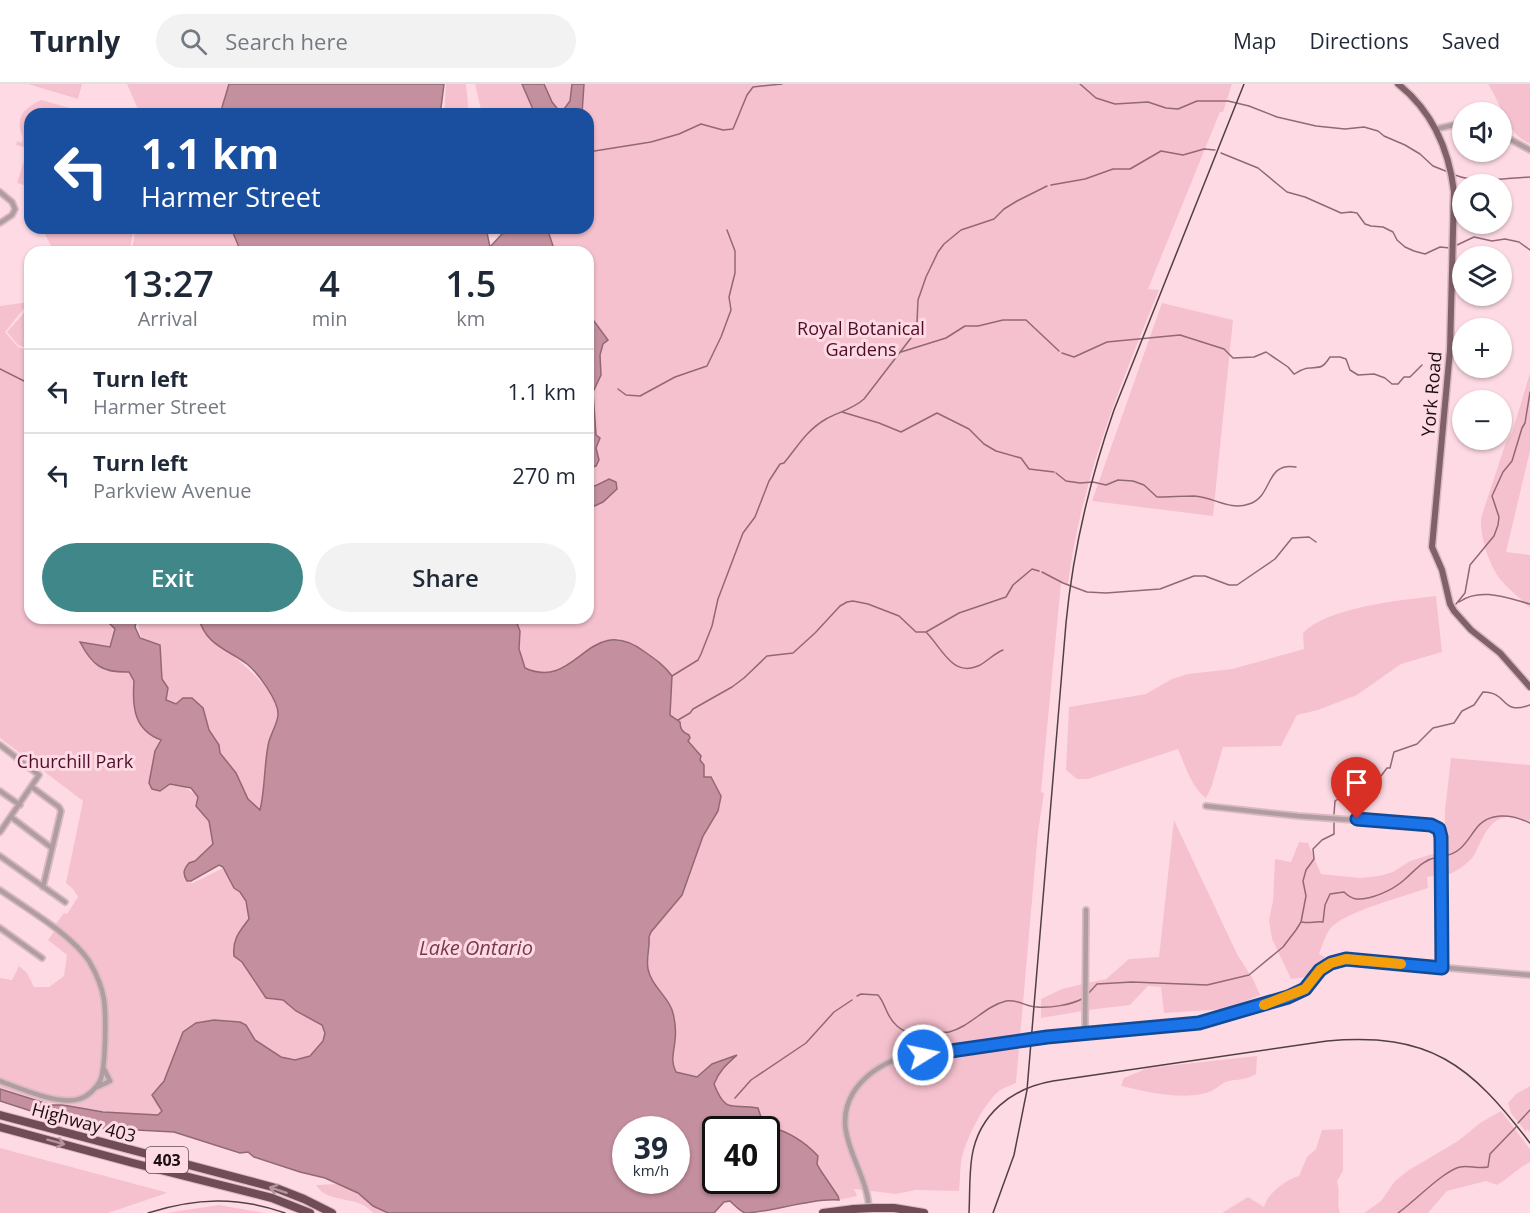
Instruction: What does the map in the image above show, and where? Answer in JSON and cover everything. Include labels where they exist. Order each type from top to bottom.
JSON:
[{"type":"highway","name":"Highway 403","points":[[0,1115],[276,1188],[332,1213]]},
{"type":"highway","name":"Highway 403","points":[[0,1127],[272,1198],[310,1213]]},
{"type":"highway","points":[[823,1213],[854,1209],[894,1209],[924,1213]]},
{"type":"main road","name":"York Road","points":[[1398,84],[1418,104],[1436,129],[1447,154],[1452,178],[1454,244],[1450,350],[1432,547],[1442,570],[1450,604],[1454,611],[1471,630],[1500,653],[1530,687]]},
{"type":"street","points":[[1436,129],[1452,125]]},
{"type":"street","points":[[1512,140],[1530,150]]},
{"type":"street","points":[[0,192],[15,205],[12,215],[0,223]]},
{"type":"street","points":[[0,745],[39,775],[0,832]]},
{"type":"street","points":[[32,787],[61,810],[43,886]]},
{"type":"street","points":[[0,790],[20,805]]},
{"type":"street","points":[[1206,806],[1298,816],[1435,826],[1439,829],[1441,837],[1442,968]]},
{"type":"street","points":[[10,818],[52,848]]},
{"type":"street","points":[[0,856],[65,902]]},
{"type":"street","points":[[0,890],[74,944],[94,970],[105,1006],[103,1066],[96,1087]]},
{"type":"street","points":[[1085,1033],[1086,910]]},
{"type":"street","points":[[0,928],[42,958]]},
{"type":"street","points":[[871,1210],[868,1194],[844,1130],[845,1112],[849,1100],[860,1083],[873,1071],[892,1061],[1017,1040],[1199,1023],[1288,997],[1305,989],[1320,970],[1331,963],[1346,959],[1530,975]]},
{"type":"street","points":[[0,1081],[56,1099],[71,1101],[81,1099],[96,1087],[110,1081],[103,1066]]},
{"type":"green space","points":[[28,84],[82,84],[78,99]]},
{"type":"green space","points":[[127,84],[233,84],[227,108],[137,108]]},
{"type":"green space","points":[[446,84],[466,84],[468,108],[444,108]]},
{"type":"green space","points":[[475,84],[522,84],[532,108],[481,108]]},
{"type":"green space","points":[[544,84],[572,84],[570,101],[565,108],[557,108],[552,102]]},
{"type":"green space","name":"Royal Botanical Gardens","points":[[584,84],[1232,84],[1223,112],[1220,112],[1148,289],[1159,290],[1116,398],[1092,471],[1082,508],[1068,584],[1061,583],[1041,792],[1044,793],[1038,832],[1016,1083],[1001,1090],[993,1097],[975,1124],[961,1162],[959,1191],[916,1190],[896,1194],[854,1189],[857,1196],[839,1200],[817,1164],[818,1156],[795,1136],[780,1129],[780,1116],[762,1116],[758,1108],[731,1105],[722,1099],[714,1084],[735,1056],[707,1068],[697,1077],[676,1072],[672,1061],[676,1032],[674,1015],[671,1006],[656,986],[648,970],[649,937],[682,895],[703,836],[720,806],[720,796],[714,782],[704,777],[704,765],[670,715],[667,669],[639,648],[619,638],[586,659],[562,669],[549,672],[525,668],[519,649],[520,631],[517,624],[594,624],[594,450],[600,438],[596,435],[594,390],[601,375],[600,355],[603,344],[608,340],[594,321],[594,246],[553,246],[549,234],[594,234],[594,108],[582,108]]},
{"type":"green space","points":[[1488,84],[1530,84],[1530,144],[1512,129],[1512,102],[1498,102]]},
{"type":"green space","points":[[41,100],[70,108],[28,108]]},
{"type":"green space","points":[[24,112],[24,147],[16,145],[17,141],[22,143],[23,141],[20,129]]},
{"type":"green space","points":[[24,161],[24,185],[17,183]]},
{"type":"green space","points":[[45,234],[133,234],[131,246],[51,246]]},
{"type":"green space","points":[[135,234],[236,234],[240,246],[133,246]]},
{"type":"green space","name":"Churchill Park","points":[[24,303],[24,308],[5,332],[18,347],[24,349],[24,624],[113,624],[137,674],[158,741],[163,743],[158,786],[166,788],[173,783],[193,793],[205,807],[211,825],[215,847],[188,872],[187,882],[193,883],[223,868],[228,870],[250,901],[265,993],[273,1000],[283,1000],[293,1009],[317,1021],[325,1031],[323,1040],[315,1051],[307,1057],[291,1059],[265,1047],[241,1025],[232,1021],[196,1023],[170,1069],[152,1095],[162,1111],[158,1115],[78,1108],[0,1089],[0,978],[12,980],[19,966],[27,973],[34,987],[49,987],[64,976],[67,955],[48,940],[57,927],[55,925],[64,913],[67,914],[78,897],[66,883],[83,801],[0,738],[0,306]]},
{"type":"green space","points":[[1162,303],[1233,320],[1213,516],[1092,501]]},
{"type":"green space","points":[[24,313],[24,347],[18,345],[7,332]]},
{"type":"green space","points":[[1530,373],[1530,451],[1506,552],[1530,555],[1530,608],[1506,586],[1495,572],[1483,541],[1481,525],[1481,518],[1503,450],[1512,450],[1512,433]]},
{"type":"green space","points":[[1436,596],[1442,652],[1401,664],[1357,695],[1318,710],[1297,715],[1281,746],[1223,747],[1206,798],[1192,782],[1178,749],[1088,779],[1077,779],[1066,770],[1069,707],[1146,694],[1172,679],[1188,674],[1232,669],[1304,649],[1303,633],[1314,624],[1329,617],[1366,606]]},
{"type":"green space","points":[[206,624],[218,642],[255,676],[271,696],[276,706],[277,716],[264,804],[258,815],[225,768],[218,748],[205,724],[203,707],[194,701],[178,709],[164,700],[167,697],[164,693],[159,663],[161,658],[144,641],[139,625]]},
{"type":"green space","points":[[1451,758],[1530,765],[1530,821],[1506,817],[1495,822],[1485,833],[1472,858],[1459,869],[1444,876],[1445,810]]},
{"type":"green space","points":[[1174,820],[1237,954],[1260,995],[1227,1009],[1164,1013],[1161,987],[1148,986],[1130,1005],[1088,1010],[1087,983],[1106,979],[1129,959],[1159,957]]},
{"type":"green space","points":[[1299,842],[1308,843],[1321,874],[1360,878],[1379,876],[1393,872],[1410,861],[1439,852],[1439,875],[1427,877],[1428,888],[1361,911],[1337,923],[1330,929],[1324,941],[1319,954],[1325,957],[1318,968],[1308,976],[1291,979],[1272,939],[1269,920],[1273,901],[1275,859],[1291,862]]},
{"type":"green space","points":[[1083,984],[1083,1011],[1041,1018],[1041,999],[1062,989]]},
{"type":"green space","points":[[1257,1056],[1256,1074],[1226,1082],[1212,1091],[1199,1095],[1165,1095],[1121,1086],[1124,1078],[1148,1068]]},
{"type":"green space","points":[[1530,1086],[1530,1132],[1527,1129],[1526,1132],[1511,1113],[1508,1103],[1516,1094]]},
{"type":"green space","points":[[1501,1111],[1530,1149],[1530,1162],[1497,1185],[1486,1181],[1447,1191],[1428,1213],[1364,1213],[1381,1201],[1395,1181],[1409,1170],[1458,1141],[1480,1123]]},
{"type":"green space","points":[[1343,1129],[1343,1171],[1337,1181],[1340,1213],[1222,1213],[1248,1197],[1264,1207],[1269,1197],[1278,1188],[1288,1180],[1299,1176],[1307,1157],[1316,1149],[1322,1130]]},
{"type":"green space","points":[[0,1148],[167,1193],[108,1213],[0,1213]]},
{"type":"green space","points":[[339,1184],[405,1213],[373,1213],[359,1203],[328,1195],[316,1185]]},
{"type":"green space","points":[[219,1205],[265,1213],[166,1213]]},
{"type":"water","points":[[229,84],[444,84],[441,108],[222,108]]},
{"type":"water","points":[[522,84],[544,84],[557,108],[532,108]]},
{"type":"water","points":[[572,84],[584,84],[582,108],[565,108],[570,101]]},
{"type":"water","points":[[234,234],[487,234],[490,246],[238,246]]},
{"type":"water","points":[[502,234],[549,234],[553,246],[491,246]]},
{"type":"water","points":[[594,321],[608,340],[603,344],[600,355],[601,375],[594,390]]},
{"type":"water","points":[[594,406],[596,435],[600,438],[596,448],[599,460],[594,466]]},
{"type":"water","points":[[609,479],[616,482],[617,489],[603,502],[594,506],[595,486]]},
{"type":"water","name":"Lake Ontario","points":[[110,624],[136,624],[140,638],[160,645],[162,679],[168,688],[166,700],[176,704],[183,698],[192,698],[203,708],[209,730],[219,745],[220,753],[236,773],[248,799],[260,810],[268,746],[278,715],[275,702],[257,674],[247,664],[212,641],[201,624],[517,624],[520,631],[519,649],[525,668],[543,672],[558,670],[596,645],[610,640],[626,642],[656,660],[672,676],[670,715],[680,722],[682,730],[689,735],[688,741],[701,756],[704,777],[711,777],[721,796],[718,811],[703,836],[682,895],[649,937],[650,975],[668,1002],[674,1016],[673,1064],[676,1072],[697,1077],[712,1064],[737,1055],[721,1071],[714,1084],[726,1104],[758,1108],[761,1116],[702,1116],[702,1194],[780,1194],[780,1130],[796,1138],[818,1156],[817,1164],[839,1200],[816,1201],[745,1213],[730,1201],[724,1202],[714,1213],[388,1213],[373,1206],[358,1193],[325,1178],[254,1157],[248,1152],[240,1153],[174,1132],[99,1128],[68,1123],[0,1101],[0,1089],[51,1105],[103,1112],[158,1115],[162,1111],[152,1095],[164,1081],[183,1032],[196,1023],[214,1020],[240,1022],[246,1025],[255,1040],[281,1057],[295,1060],[310,1056],[323,1041],[325,1033],[322,1025],[296,1011],[283,1000],[266,998],[242,962],[234,956],[235,940],[249,919],[246,901],[234,888],[223,867],[219,865],[191,881],[185,878],[184,871],[189,863],[195,861],[213,844],[209,821],[196,806],[198,797],[191,788],[170,784],[160,791],[152,789],[149,783],[155,751],[161,740],[152,736],[140,724],[135,708],[134,681],[129,672],[112,671],[99,666],[89,657],[80,642],[110,647],[115,629]]},
{"type":"waterway","points":[[594,151],[651,142],[679,134],[701,124],[723,130],[733,129],[747,95],[753,87],[782,84]]},
{"type":"waterway","points":[[1080,84],[1096,98],[1115,104],[1148,102],[1178,109],[1197,101],[1228,101],[1277,117],[1316,126],[1345,129],[1364,127],[1378,131],[1405,145],[1420,154],[1433,166],[1448,172]]},
{"type":"waterway","points":[[1051,185],[1085,179],[1113,169],[1130,169],[1161,151],[1183,155],[1204,149],[1215,150]]},
{"type":"waterway","points":[[1221,153],[1258,168],[1287,192],[1305,197],[1341,213],[1357,213],[1365,224],[1383,227],[1393,232],[1397,240],[1414,251],[1425,254],[1440,247],[1450,248]]},
{"type":"waterway","points":[[1512,178],[1530,177]]},
{"type":"waterway","points":[[672,676],[698,660],[712,626],[718,599],[743,533],[755,517],[769,481],[780,464],[784,463],[819,423],[864,399],[911,338],[917,322],[918,300],[926,277],[944,244],[961,230],[994,219],[1004,209],[1047,186]]},
{"type":"waterway","points":[[618,389],[626,395],[640,396],[675,377],[707,366],[731,310],[729,297],[735,273],[735,251],[727,230]]},
{"type":"waterway","points":[[1457,245],[1474,237],[1492,241],[1505,239],[1519,242],[1530,250]]},
{"type":"waterway","points":[[901,352],[946,338],[965,326],[978,326],[1003,320],[1026,320],[1059,351]]},
{"type":"waterway","points":[[1062,353],[1074,357],[1107,342],[1180,335],[1224,349],[1233,358],[1254,357],[1266,352],[1294,374],[1305,369],[1321,367],[1330,357],[1340,357],[1346,359],[1350,370],[1358,375],[1374,374],[1385,378],[1392,384],[1398,384],[1404,377],[1410,377],[1422,365]]},
{"type":"waterway","points":[[0,369],[24,381]]},
{"type":"waterway","points":[[1456,604],[1465,593],[1470,565],[1494,536],[1498,525],[1499,517],[1492,496],[1503,472],[1512,461],[1525,423],[1530,392]]},
{"type":"waterway","points":[[842,412],[901,432],[937,413],[969,429],[984,444],[996,451],[1021,458],[1029,469],[1054,472]]},
{"type":"waterway","points":[[1056,473],[1066,481],[1106,485],[1118,480],[1133,481],[1144,485],[1157,497],[1194,496],[1228,505],[1242,506],[1257,500],[1279,470],[1296,467]]},
{"type":"waterway","points":[[1042,572],[1087,592],[1160,589],[1194,576],[1205,576],[1229,585],[1237,585],[1275,559],[1292,538],[1309,537],[1316,542]]},
{"type":"waterway","points":[[678,720],[732,687],[767,656],[793,653],[840,606],[847,602],[868,604],[899,616],[916,632],[926,632],[959,613],[1006,597],[1013,585],[1032,569],[1039,571]]},
{"type":"waterway","points":[[1459,602],[1485,594],[1530,604]]},
{"type":"waterway","points":[[926,632],[948,659],[961,668],[978,666],[1003,650]]},
{"type":"waterway","points":[[1334,814],[1335,801],[1344,795],[1365,790],[1368,780],[1373,775],[1381,776],[1387,768],[1390,768],[1394,752],[1417,744],[1433,728],[1454,723],[1462,711],[1474,705],[1483,692],[1497,696],[1514,708],[1530,705]]},
{"type":"waterway","points":[[1444,856],[1459,850],[1480,824],[1493,817],[1508,816],[1530,823]]},
{"type":"waterway","points":[[1086,996],[1097,984],[1132,982],[1207,985],[1249,975],[1283,947],[1301,922],[1306,896],[1303,881],[1306,870],[1314,859],[1313,849],[1322,840],[1334,834],[1334,821]]},
{"type":"waterway","points":[[1302,922],[1323,922],[1325,905],[1330,894],[1344,892],[1356,899],[1375,896],[1399,884],[1423,863],[1438,857]]},
{"type":"waterway","points":[[857,996],[861,994],[878,995],[893,1022],[905,1031],[917,1034],[957,1029],[991,1007],[1006,1001],[1042,1007],[1082,999]]},
{"type":"waterway","points":[[735,1098],[751,1080],[806,1043],[834,1012],[852,1000]]},
{"type":"waterway","points":[[1518,1123],[1530,1110]]},
{"type":"waterway","points":[[1398,1213],[1437,1180],[1453,1170],[1460,1167],[1488,1167],[1490,1154],[1516,1127]]},
{"type":"railway","points":[[993,1213],[1014,1155],[1027,1090],[1066,623],[1073,569],[1084,515],[1097,462],[1114,410],[1244,84]]},
{"type":"railway","points":[[969,1213],[971,1163],[976,1141],[982,1128],[1000,1105],[1024,1090],[1053,1081],[1327,1041],[1394,1042],[1421,1048],[1445,1059],[1487,1092],[1530,1143]]},
{"type":"railway","points":[[148,1213],[183,1204],[216,1201],[250,1204],[285,1213]]},
{"type":"slow traffic","points":[[1264,1005],[1305,989],[1320,970],[1331,963],[1346,959],[1401,964]]},
{"type":"route","points":[[923,1055],[1017,1040],[1199,1023],[1288,997],[1305,989],[1320,970],[1331,963],[1346,959],[1442,968],[1441,837],[1439,829],[1431,825],[1357,819]]}]
